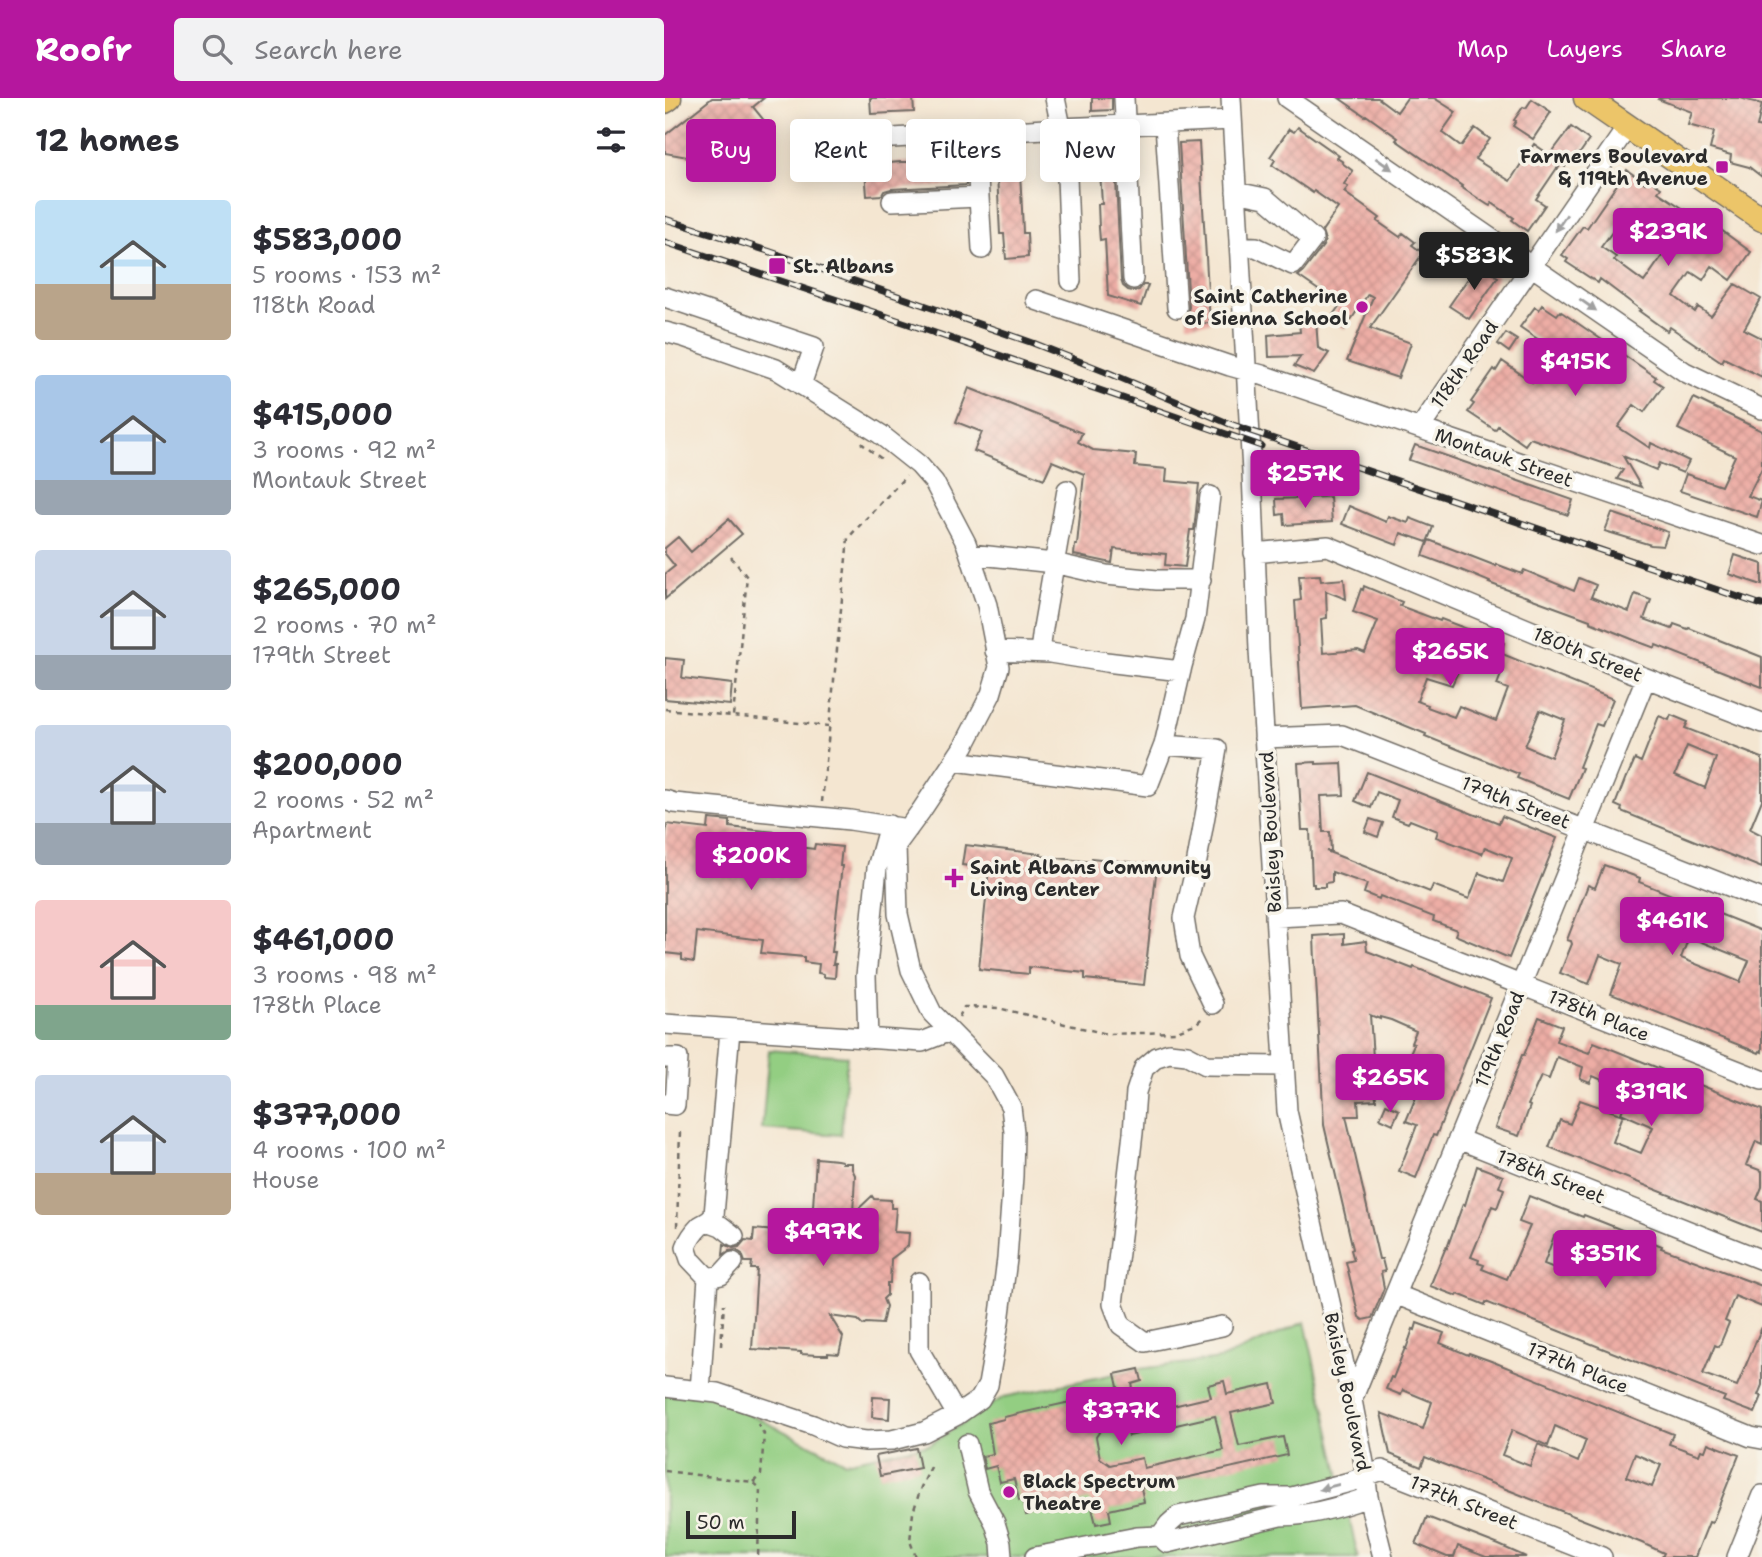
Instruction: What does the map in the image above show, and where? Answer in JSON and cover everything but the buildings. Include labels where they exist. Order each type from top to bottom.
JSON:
[{"type":"main road","points":[[1586,98],[1762,219]]},
{"type":"street","points":[[1055,98],[1059,119]]},
{"type":"street","points":[[1124,98],[1125,119]]},
{"type":"street","name":"Baisley Boulevard","points":[[1231,98],[1286,1111],[1352,1400],[1368,1497],[1383,1557]]},
{"type":"street","points":[[1287,98],[1685,372],[1762,409]]},
{"type":"street","points":[[1140,125],[1232,120]]},
{"type":"street","points":[[1165,124],[1177,308]]},
{"type":"street","name":"118th Road","points":[[1420,428],[1628,126]]},
{"type":"street","points":[[978,182],[982,249]]},
{"type":"street","points":[[1067,182],[1071,281]]},
{"type":"street","points":[[1128,182],[1133,279]]},
{"type":"street","points":[[1236,192],[1265,198],[1313,239],[1293,265],[1256,247],[1239,246]]},
{"type":"street","points":[[892,201],[979,197]]},
{"type":"street","points":[[665,297],[814,346],[801,385]]},
{"type":"street","name":"Montauk Street","points":[[1036,300],[1762,545]]},
{"type":"street","points":[[665,332],[776,369],[880,434],[919,466],[934,482],[967,543],[986,605],[999,667],[991,694],[955,761],[898,827],[877,868],[866,976],[868,1038]]},
{"type":"street","points":[[1040,652],[1067,490]]},
{"type":"street","points":[[955,761],[1147,786],[1164,745],[1195,619],[1210,496]]},
{"type":"street","name":"180th Street","points":[[1254,552],[1328,546],[1646,678],[1762,723]]},
{"type":"street","points":[[970,554],[1054,563],[1106,575],[1157,580],[1201,580]]},
{"type":"street","points":[[995,651],[1040,652],[1181,671]]},
{"type":"street","name":"119th Road","points":[[1352,1400],[1646,678]]},
{"type":"street","name":"179th Street","points":[[1264,738],[1342,735],[1762,899]]},
{"type":"street","points":[[1164,745],[1217,749],[1184,918],[1190,956],[1213,1004]]},
{"type":"street","points":[[665,800],[898,827]]},
{"type":"street","points":[[665,1387],[717,1393],[813,1425],[842,1438],[866,1441],[892,1440],[924,1432],[957,1415],[980,1399],[988,1385],[1007,1259],[1013,1176],[1014,1132],[1011,1107],[994,1076],[932,1013],[911,970],[898,914],[898,827]]},
{"type":"street","name":"178th Place","points":[[1275,917],[1341,914],[1762,1080]]},
{"type":"street","points":[[665,1024],[922,1042],[950,1031]]},
{"type":"street","points":[[700,1391],[708,1278],[690,1259],[686,1247],[690,1237],[715,1215],[730,1030]]},
{"type":"street","points":[[1222,1326],[1145,1342],[1121,1325],[1113,1304],[1136,1092],[1144,1068],[1157,1057],[1170,1053],[1187,1055],[1206,1065],[1284,1066]]},
{"type":"street","points":[[665,1058],[678,1058],[675,1105],[665,1104]]},
{"type":"street","name":"178th Street","points":[[1458,1139],[1762,1260]]},
{"type":"street","points":[[710,1222],[734,1236]]},
{"type":"street","points":[[708,1278],[721,1275],[733,1262]]},
{"type":"street","points":[[919,1282],[919,1350],[957,1415]]},
{"type":"street","name":"177th Place","points":[[1395,1294],[1751,1437],[1762,1439]]},
{"type":"street","points":[[967,1444],[978,1491],[996,1524],[1002,1557]]},
{"type":"street","name":"177th Street","points":[[1294,1506],[1382,1470],[1602,1557]]},
{"type":"street","points":[[1737,1557],[1762,1495]]},
{"type":"street","points":[[1035,1557],[1137,1537],[1160,1536],[1178,1516],[1264,1497],[1294,1506],[1353,1503],[1368,1497]]},
{"type":"path","points":[[854,439],[885,462]]},
{"type":"path","points":[[822,805],[848,538],[907,477]]},
{"type":"path","points":[[731,556],[747,577],[733,716]]},
{"type":"path","points":[[665,709],[830,726]]},
{"type":"path","points":[[950,1031],[964,1007],[998,1008],[1107,1034],[1175,1032],[1197,1023],[1213,1004]]},
{"type":"path","points":[[677,1228],[680,1131]]},
{"type":"path","points":[[721,1346],[725,1307],[722,1297]]},
{"type":"path","points":[[750,1418],[764,1434],[761,1475],[753,1482]]},
{"type":"path","points":[[916,1557],[910,1541],[913,1513],[921,1487],[932,1465]]},
{"type":"path","points":[[665,1471],[753,1482],[760,1488],[758,1557]]},
{"type":"green space","points":[[769,1050],[847,1056],[841,1135],[762,1129]]},
{"type":"green space","points":[[1305,1322],[1358,1557],[665,1557],[665,1392],[714,1396],[845,1462],[930,1444],[1004,1397],[1139,1369],[1221,1359]]},
{"type":"railway","points":[[665,219],[768,251],[1033,343],[1230,424],[1762,605]]},
{"type":"railway","points":[[665,242],[1261,446]]},
{"type":"place","name":"Farmers Boulevard & 119th Avenue","points":[[1722,167]]},
{"type":"place","name":"St. Albans","points":[[777,266]]},
{"type":"place","name":"Saint Catherine of Sienna School","points":[[1362,307]]},
{"type":"place","name":"Saint Albans Community Living Center","points":[[954,878]]},
{"type":"place","name":"Black Spectrum Theatre","points":[[1009,1492]]}]
